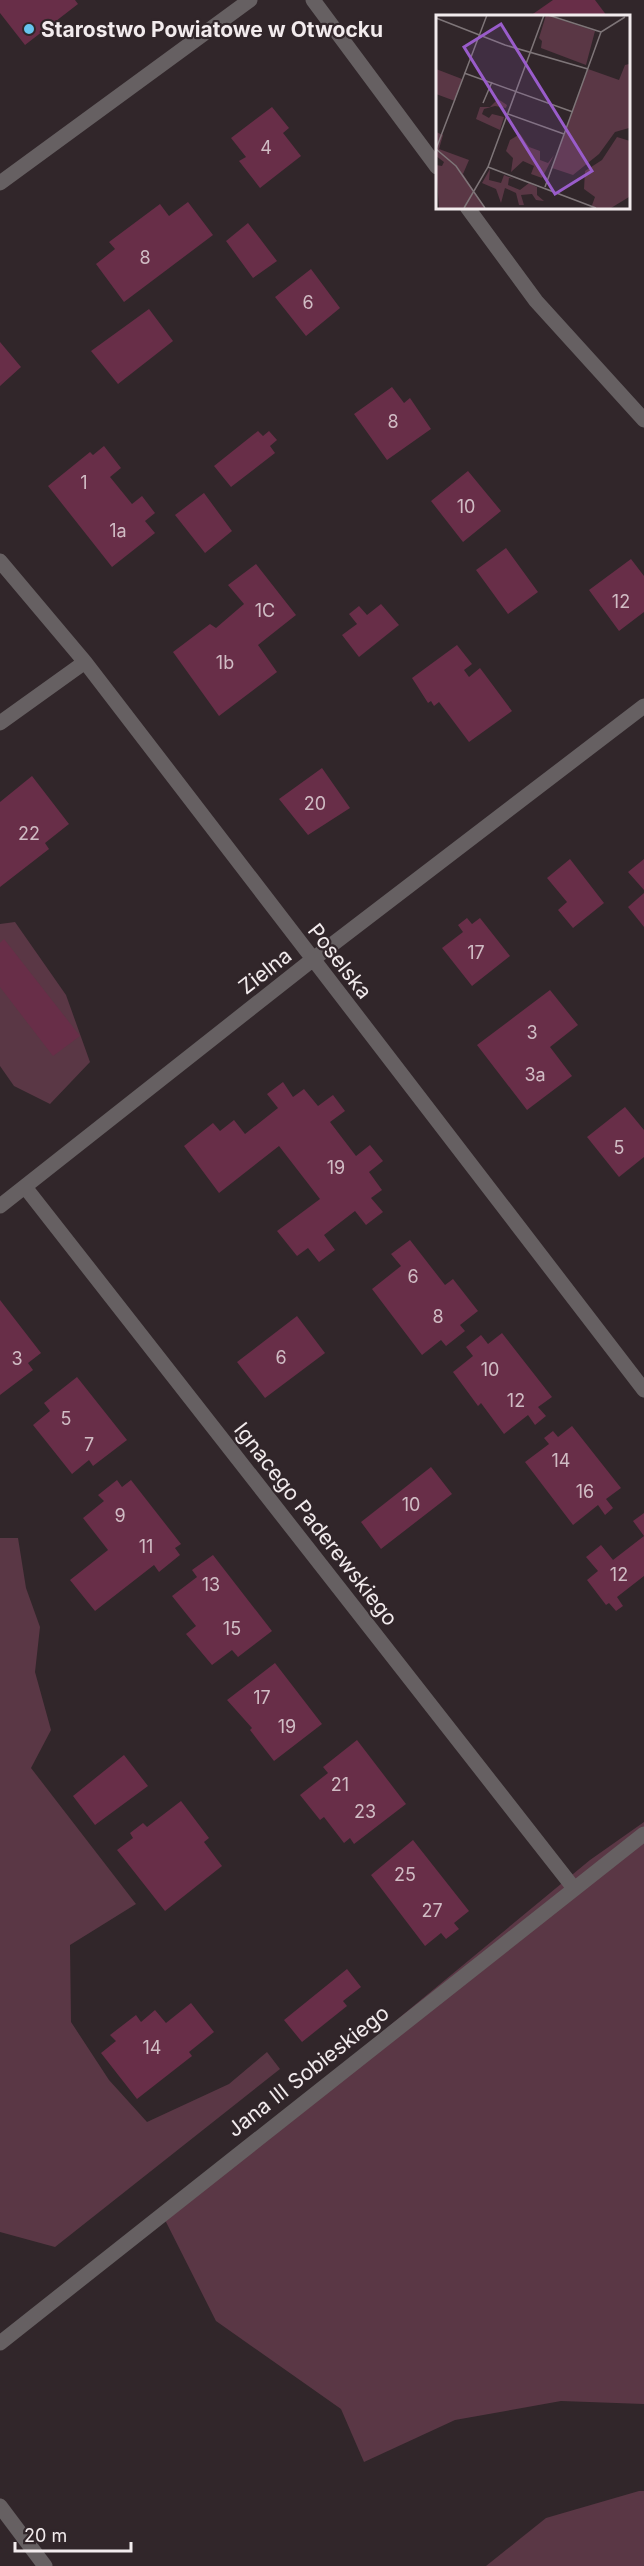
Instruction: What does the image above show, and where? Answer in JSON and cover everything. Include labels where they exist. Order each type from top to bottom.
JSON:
[{"type":"street","points":[[0,183],[250,0]]},
{"type":"street","points":[[313,0],[436,166]]},
{"type":"street","points":[[468,208],[536,301],[644,420]]},
{"type":"street","name":"Poselska","points":[[0,561],[85,662],[644,1390]]},
{"type":"street","points":[[0,723],[85,662]]},
{"type":"street","name":"Zielna","points":[[0,1206],[312,960],[644,706]]},
{"type":"street","name":"Ignacego Paderewskiego","points":[[25,1187],[573,1887]]},
{"type":"street","name":"Jana III Sobieskiego","points":[[0,2343],[573,1887],[644,1834]]},
{"type":"street","points":[[0,2506],[45,2566]]},
{"type":"shaded area","points":[[15,922],[66,995],[90,1062],[50,1104],[14,1086],[0,1066],[0,924]]},
{"type":"shaded area","points":[[0,1538],[18,1538],[26,1588],[40,1627],[35,1672],[51,1730],[31,1768],[136,1904],[70,1945],[71,2022],[109,2080],[147,2122],[229,2084],[267,2052],[280,2069],[55,2247],[0,2232]]},
{"type":"shaded area","points":[[644,1822],[644,2404],[561,2401],[455,2420],[364,2462],[341,2409],[216,2321],[162,2214],[590,1860]]},
{"type":"shaded area","points":[[644,2491],[644,2566],[486,2566],[546,2518]]},
{"type":"building","name":"Starostwo Powiatowe w Otwocku","points":[[0,0],[75,0],[78,4],[25,45],[0,13]]},
{"type":"building","points":[[553,0],[595,0],[606,15],[531,15]]},
{"type":"building","points":[[272,107],[289,128],[283,133],[301,156],[260,188],[239,161],[246,157],[231,138]]},
{"type":"building","points":[[188,202],[213,235],[124,302],[96,264],[115,249],[109,242],[160,204],[169,216]]},
{"type":"building","points":[[248,223],[277,261],[253,278],[226,241]]},
{"type":"building","points":[[311,269],[340,308],[306,336],[275,297]]},
{"type":"building","points":[[149,309],[173,341],[118,384],[91,351]]},
{"type":"building","points":[[0,342],[21,367],[0,386]]},
{"type":"building","points":[[392,387],[404,403],[410,398],[431,429],[387,460],[354,414]]},
{"type":"building","points":[[258,431],[263,436],[269,431],[277,440],[270,446],[275,453],[231,487],[214,466]]},
{"type":"building","points":[[104,446],[121,468],[110,477],[132,504],[142,496],[155,513],[145,521],[155,533],[112,567],[48,486],[90,452],[93,455]]},
{"type":"building","points":[[468,471],[501,511],[463,542],[431,501]]},
{"type":"building","points":[[204,493],[232,531],[205,553],[175,515]]},
{"type":"building","points":[[506,548],[538,592],[508,614],[476,570]]},
{"type":"building","points":[[631,559],[644,576],[644,612],[619,631],[589,590]]},
{"type":"building","points":[[256,564],[296,615],[258,645],[277,672],[219,716],[173,652],[210,624],[216,628],[244,604],[228,585]]},
{"type":"building","points":[[381,604],[399,625],[359,657],[342,635],[357,624],[349,614],[359,606],[367,615]]},
{"type":"building","points":[[457,645],[472,664],[464,670],[469,677],[480,668],[512,711],[469,742],[439,702],[434,706],[431,701],[428,703],[412,678]]},
{"type":"building","points":[[322,768],[350,808],[308,835],[279,799]]},
{"type":"building","points":[[32,776],[69,824],[45,843],[49,849],[0,887],[0,802]]},
{"type":"building","points":[[570,859],[604,903],[573,928],[558,910],[567,902],[547,878]]},
{"type":"building","points":[[644,859],[644,890],[628,872]]},
{"type":"building","points":[[644,893],[644,927],[628,907]]},
{"type":"building","points":[[467,918],[472,924],[480,918],[510,956],[472,986],[442,948],[463,932],[458,925]]},
{"type":"building","points":[[4,939],[80,1036],[53,1056],[0,987],[0,943]]},
{"type":"building","points":[[550,990],[578,1025],[550,1047],[572,1076],[527,1110],[477,1045]]},
{"type":"building","points":[[283,1082],[293,1097],[304,1089],[318,1106],[333,1095],[345,1111],[330,1122],[356,1156],[370,1145],[383,1161],[369,1172],[382,1190],[371,1198],[383,1212],[366,1225],[355,1211],[324,1235],[335,1250],[319,1262],[308,1248],[297,1256],[277,1231],[320,1199],[279,1146],[219,1193],[184,1146],[213,1123],[220,1131],[234,1120],[245,1134],[278,1108],[267,1094]]},
{"type":"building","points":[[625,1107],[644,1130],[644,1157],[619,1177],[587,1137]]},
{"type":"building","points":[[410,1240],[445,1285],[453,1279],[478,1311],[460,1325],[465,1331],[446,1346],[441,1340],[422,1355],[372,1289],[401,1266],[391,1254]]},
{"type":"building","points":[[0,1300],[41,1353],[28,1363],[33,1370],[0,1395]]},
{"type":"building","points":[[297,1316],[325,1353],[265,1398],[237,1362]]},
{"type":"building","points":[[502,1333],[552,1397],[538,1407],[546,1416],[535,1425],[528,1415],[504,1434],[481,1403],[478,1406],[453,1372],[473,1356],[466,1347],[481,1335],[488,1344]]},
{"type":"building","points":[[77,1377],[127,1440],[93,1466],[89,1460],[72,1474],[33,1425],[50,1411],[44,1403]]},
{"type":"building","points":[[572,1426],[621,1488],[606,1499],[613,1508],[605,1515],[598,1505],[573,1525],[525,1462],[549,1444],[544,1438],[553,1431],[558,1437]]},
{"type":"building","points":[[431,1467],[452,1494],[381,1549],[361,1522]]},
{"type":"building","points":[[117,1480],[122,1487],[131,1480],[181,1544],[175,1548],[180,1555],[159,1572],[154,1565],[95,1611],[70,1580],[108,1550],[83,1518],[104,1501],[98,1495]]},
{"type":"building","points":[[644,1513],[644,1536],[633,1521]]},
{"type":"building","points":[[644,1536],[644,1576],[617,1597],[623,1606],[616,1611],[609,1603],[606,1605],[587,1580],[598,1571],[586,1557],[601,1545],[613,1560]]},
{"type":"building","points":[[213,1555],[272,1631],[238,1657],[232,1650],[212,1665],[186,1634],[196,1626],[172,1596],[197,1577],[192,1570]]},
{"type":"building","points":[[275,1663],[322,1724],[274,1761],[250,1730],[252,1728],[227,1700]]},
{"type":"building","points":[[357,1740],[406,1804],[354,1844],[350,1838],[344,1843],[324,1817],[320,1820],[300,1795],[328,1773],[323,1767]]},
{"type":"building","points":[[124,1755],[148,1786],[95,1825],[73,1796]]},
{"type":"building","points":[[181,1801],[209,1838],[204,1842],[222,1866],[165,1911],[117,1850],[133,1838],[130,1833],[143,1823],[147,1827]]},
{"type":"building","points":[[413,1840],[469,1911],[454,1923],[459,1929],[446,1939],[441,1933],[425,1946],[371,1875]]},
{"type":"building","points":[[347,1969],[361,1987],[343,2001],[347,2006],[302,2042],[284,2020]]},
{"type":"building","points":[[191,2003],[214,2032],[189,2052],[192,2056],[137,2099],[101,2053],[116,2041],[110,2035],[136,2015],[141,2022],[155,2010],[166,2023]]},
{"type":"place","name":"Starostwo Powiatowe w Otwocku","points":[[29,29]]}]
